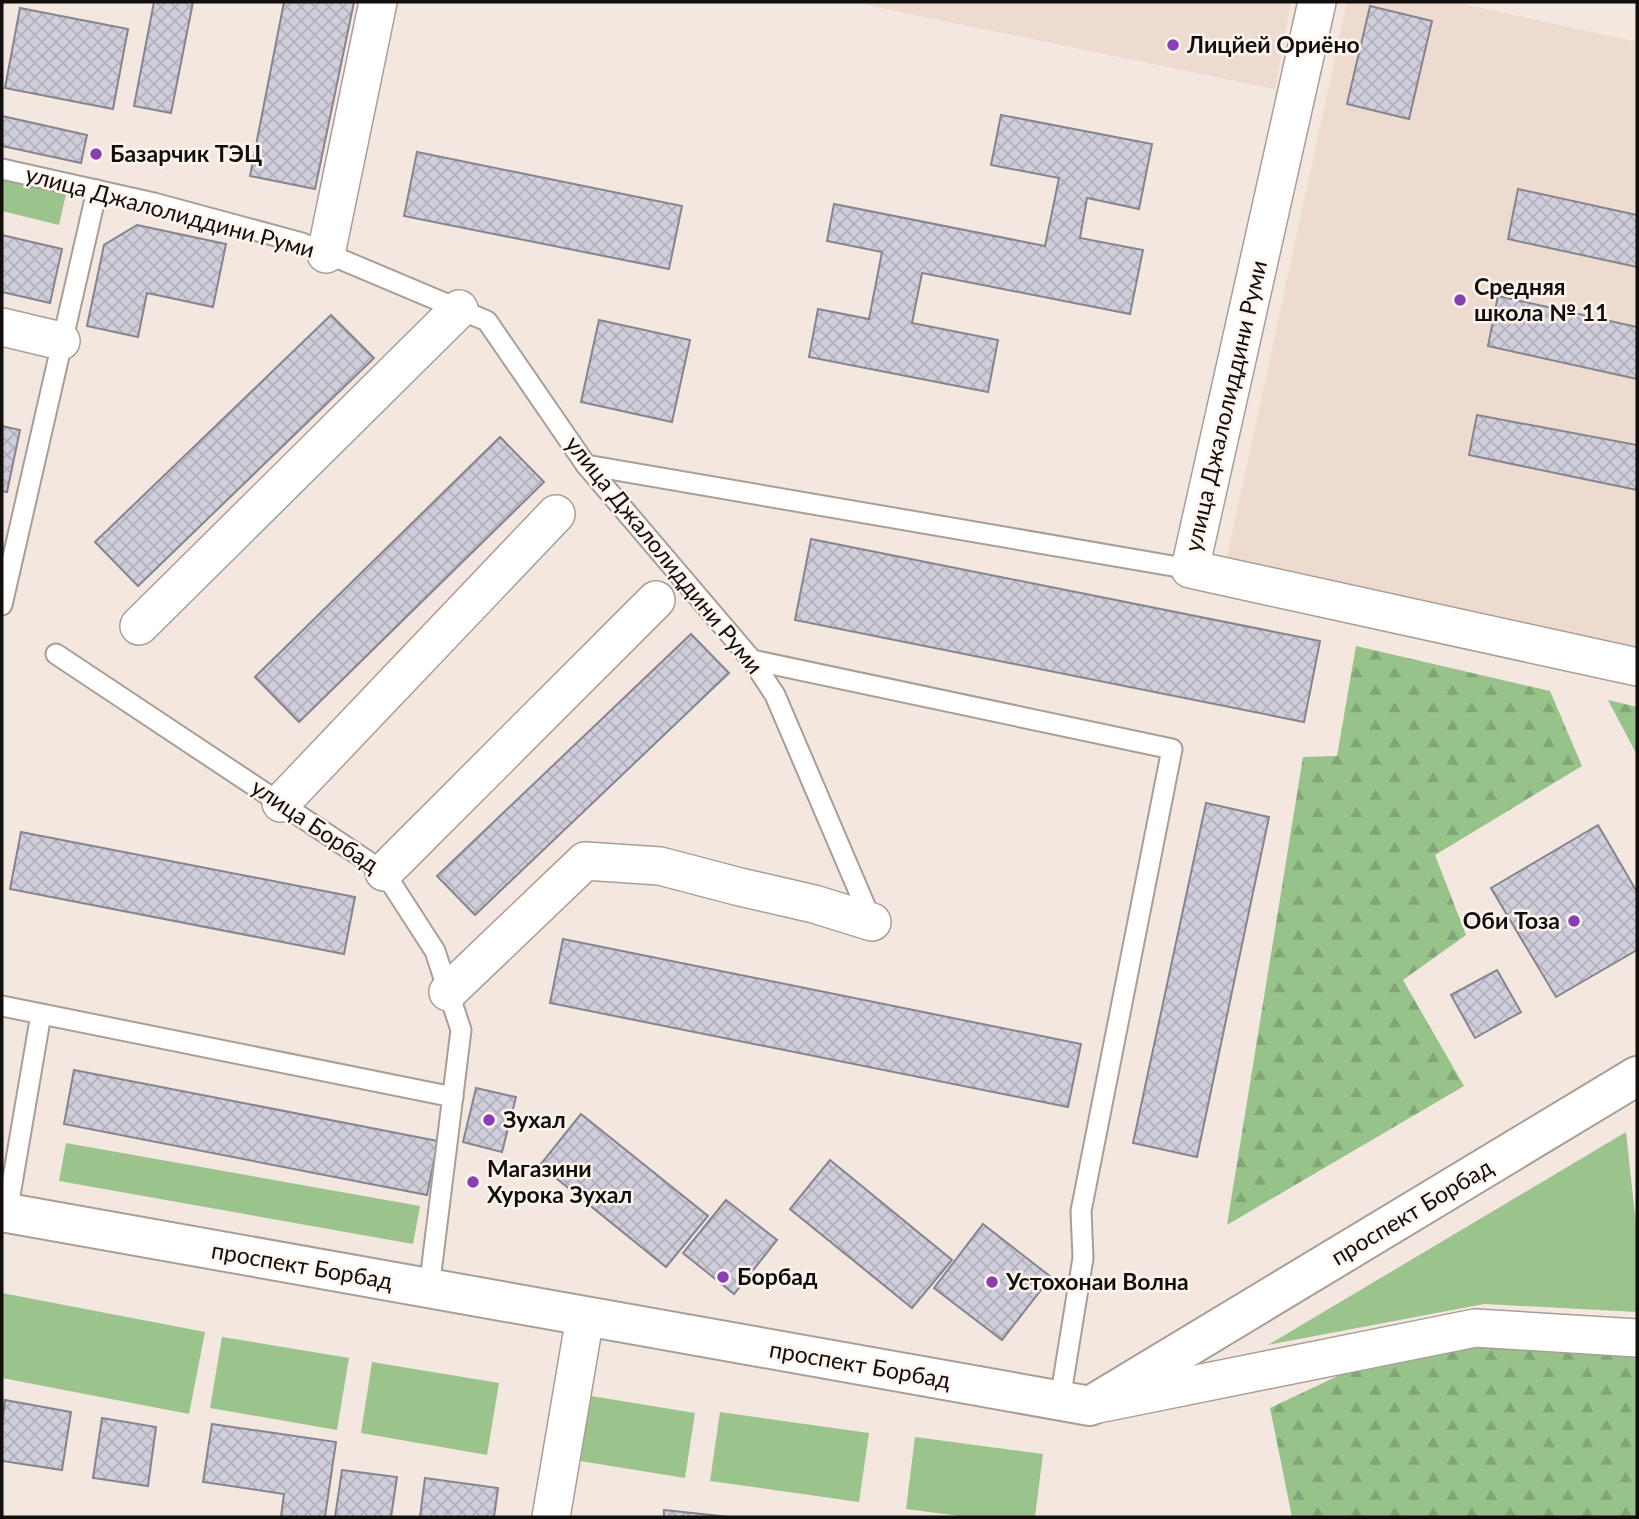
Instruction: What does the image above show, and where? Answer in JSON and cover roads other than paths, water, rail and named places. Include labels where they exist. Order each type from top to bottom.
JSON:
[{"type":"street","points":[[326,254],[378,2]]},
{"type":"street","name":"улица Джалолиддини Руми","points":[[1317,2],[1190,569],[1637,667]]},
{"type":"street","points":[[139,626],[459,309]]},
{"type":"street","points":[[2,327],[61,341]]},
{"type":"street","points":[[281,803],[556,514]]},
{"type":"street","points":[[384,872],[656,600]]},
{"type":"street","points":[[448,992],[585,861],[660,866],[814,904],[872,922]]},
{"type":"street","name":"проспект Борбад","points":[[5,1213],[1075,1403],[1637,1076]]},
{"type":"street","points":[[551,1517],[585,1317]]},
{"type":"street","points":[[1075,1403],[1475,1328],[1637,1338]]},
{"type":"lane","name":"улица Джалолиддини Руми","points":[[2,169],[97,190],[302,243],[487,321],[586,466],[752,660],[775,695],[872,922]]},
{"type":"lane","points":[[2,605],[97,190]]},
{"type":"lane","points":[[586,466],[1190,569]]},
{"type":"lane","name":"улица Борбад","points":[[56,654],[384,872],[435,951],[461,1030],[429,1289]]},
{"type":"lane","points":[[752,660],[1172,749],[1081,1210],[1083,1258],[1075,1403]]},
{"type":"lane","points":[[2,1006],[453,1097]]},
{"type":"lane","points":[[5,1213],[41,1014]]},
{"type":"place","name":"Лицйей Ориёно","points":[[1173,45]]},
{"type":"place","name":"Базарчик ТЭЦ","points":[[96,154]]},
{"type":"place","name":"Средняя школа № 11","points":[[1460,300]]},
{"type":"place","name":"Оби Тоза","points":[[1574,921]]},
{"type":"place","name":"Зухал","points":[[489,1120]]},
{"type":"place","name":"Магазини Хурока Зухал","points":[[473,1182]]},
{"type":"place","name":"Борбад","points":[[723,1277]]},
{"type":"place","name":"Устохонаи Волна","points":[[992,1282]]}]
